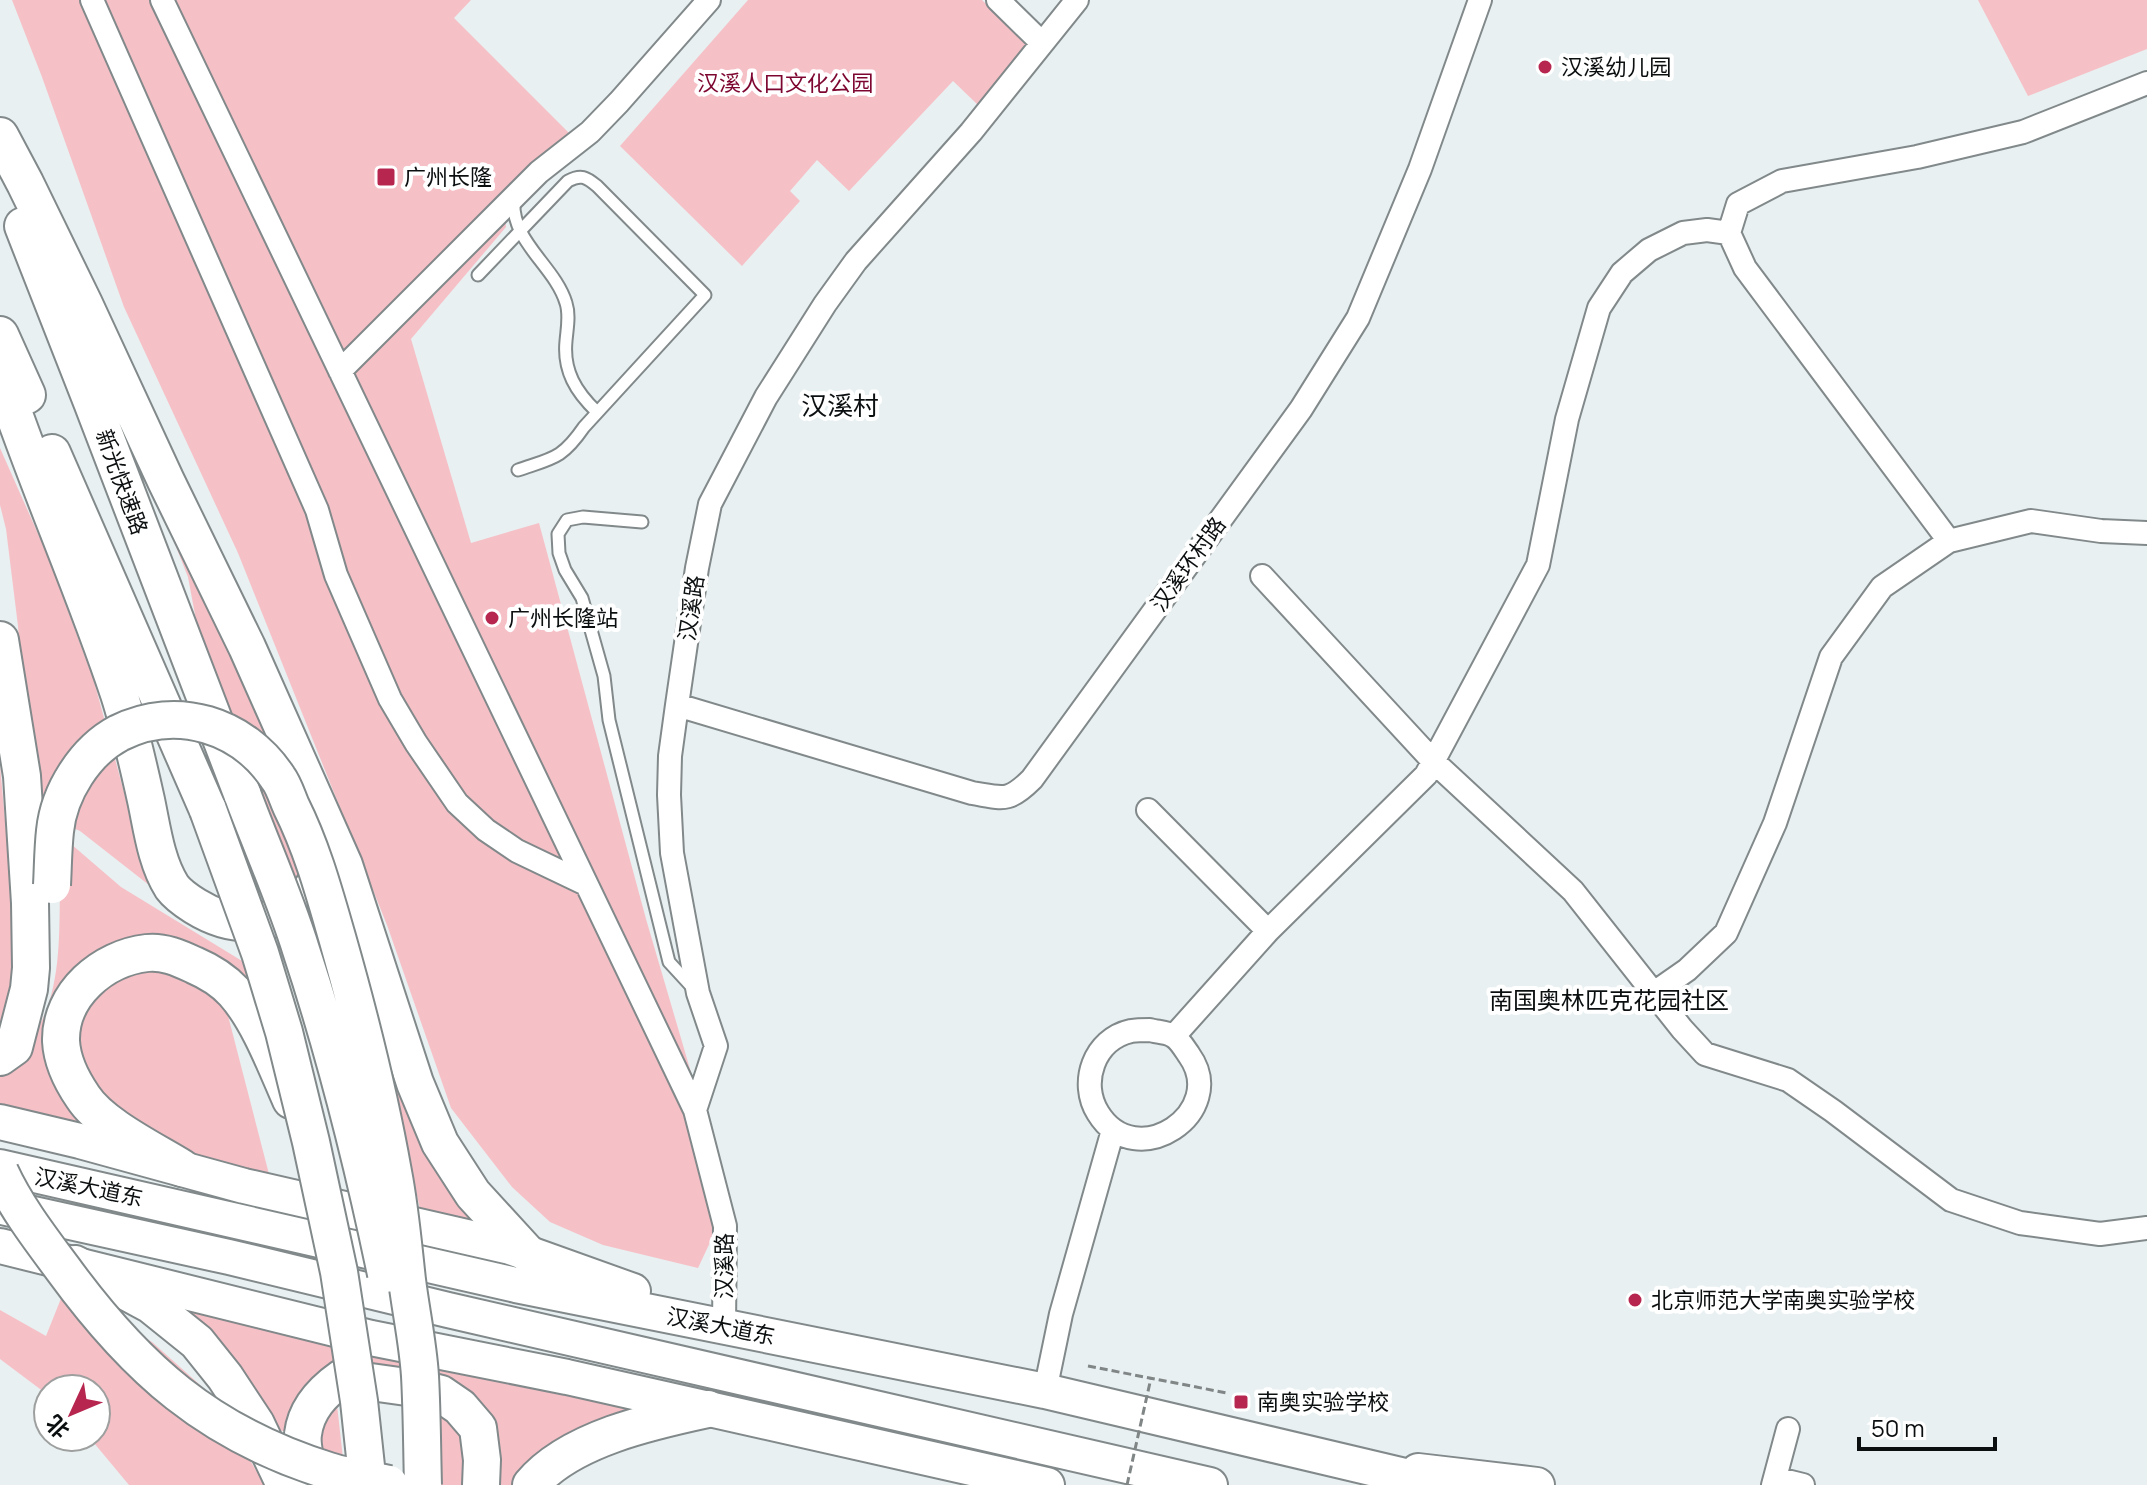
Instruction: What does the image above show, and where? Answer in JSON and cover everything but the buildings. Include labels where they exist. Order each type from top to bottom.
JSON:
[{"type":"highway","points":[[0,136],[71,277],[247,647],[344,865],[415,1083],[440,1143],[473,1194],[528,1254]]},
{"type":"highway","name":"新光快速路","points":[[0,169],[301,946],[338,1069],[388,1279],[420,1485]]},
{"type":"highway","points":[[0,335],[208,810],[260,953],[311,1142],[339,1272],[359,1401],[368,1485]]},
{"type":"highway","points":[[0,374],[119,694],[137,755],[155,843],[165,872],[183,899],[220,920],[239,923],[283,915],[311,891],[321,866],[298,764]]},
{"type":"highway","points":[[0,640],[22,776],[30,903],[29,989],[7,1052]]},
{"type":"highway","points":[[7,1052],[29,1026],[45,979],[55,829],[64,796],[76,774],[96,749],[123,731],[162,720],[198,721],[236,737],[278,778],[305,833],[345,965],[385,1128],[399,1211],[420,1375],[420,1485]]},
{"type":"highway","points":[[182,1168],[107,1121],[84,1100],[68,1073],[61,1042],[64,1017],[82,985],[98,971],[118,961],[149,953],[174,956],[208,971],[234,992],[260,1031],[311,1142]]},
{"type":"highway","points":[[0,1170],[12,1197],[87,1302],[147,1369],[194,1407],[228,1428],[288,1456],[331,1472],[392,1485]]},
{"type":"highway","points":[[75,1264],[151,1305],[197,1342],[256,1424],[285,1485]]},
{"type":"highway","points":[[311,1485],[302,1436],[309,1413],[323,1391],[342,1378],[441,1394],[460,1407],[478,1428],[481,1485]]},
{"type":"highway","points":[[531,1485],[539,1475],[571,1454],[613,1433],[708,1409]]},
{"type":"main road","points":[[0,1122],[244,1186],[510,1247],[724,1326]]},
{"type":"main road","name":"汉溪大道东","points":[[0,1170],[516,1285],[1045,1391],[1443,1485]]},
{"type":"main road","name":"汉溪大道东","points":[[0,1206],[1210,1485]]},
{"type":"main road","points":[[0,1246],[371,1338],[567,1377],[1047,1485]]},
{"type":"main road","points":[[150,1282],[528,1328]]},
{"type":"main road","points":[[1357,1465],[1537,1485]]},
{"type":"street","points":[[92,0],[317,510],[336,575],[390,699],[457,803],[486,830],[517,851],[586,884]]},
{"type":"street","points":[[162,0],[695,1110]]},
{"type":"street","points":[[340,371],[539,172],[590,132],[709,0]]},
{"type":"street","points":[[998,0],[1042,43]]},
{"type":"street","name":"汉溪路","points":[[724,1326],[725,1226],[695,1110],[716,1046],[698,993],[672,853],[669,795],[677,705],[697,568],[710,504],[766,397],[856,261],[971,132],[1077,0]]},
{"type":"street","name":"汉溪环村路","points":[[677,705],[972,793],[1001,798],[1017,794],[1032,779],[1301,409],[1358,318],[1420,169],[1480,0]]},
{"type":"street","points":[[1949,541],[1745,268],[1729,233],[1738,204],[1782,181],[1917,157],[2023,132],[2147,83]]},
{"type":"street","points":[[1174,1036],[1268,931],[1426,775],[1538,565],[1567,419],[1599,308],[1622,273],[1649,250],[1683,233],[1707,230],[1729,233]]},
{"type":"street","points":[[1654,993],[1687,970],[1726,933],[1775,823],[1831,657],[1882,587],[1949,541],[2031,521],[2101,531],[2147,533]]},
{"type":"street","points":[[1262,576],[1433,761],[1573,891],[1705,1054],[1788,1080],[1951,1200],[2020,1223],[2100,1234],[2147,1228]]},
{"type":"street","points":[[1148,810],[1268,931]]},
{"type":"street","points":[[1150,1030],[1174,1036],[1192,1060],[1198,1077],[1198,1095],[1191,1111],[1180,1125],[1165,1135],[1148,1139],[1130,1137],[1113,1130],[1100,1117],[1092,1101],[1089,1083],[1092,1065],[1101,1049],[1115,1037],[1131,1031],[1150,1030]]},
{"type":"street","points":[[1045,1391],[1061,1314],[1113,1130]]},
{"type":"street","points":[[1788,1429],[1774,1482],[1803,1485]]},
{"type":"lane","points":[[478,275],[568,181],[577,176],[586,177],[597,186],[705,295],[597,412],[570,446],[558,456],[518,470]]},
{"type":"lane","points":[[514,197],[516,225],[562,292],[567,306],[565,349],[571,381],[581,397],[597,412]]},
{"type":"lane","points":[[642,522],[583,517],[567,520],[558,534],[559,553],[582,598],[604,676],[609,720],[669,962],[698,993]]},
{"type":"path","points":[[1088,1366],[1227,1393]]},
{"type":"path","points":[[1127,1485],[1151,1378]]},
{"type":"green space","points":[[12,0],[471,0],[454,18],[573,137],[504,204],[506,227],[411,339],[471,543],[539,523],[646,919],[729,1202],[698,1268],[603,1245],[550,1222],[512,1187],[451,1108],[387,925],[238,553],[124,307]]},
{"type":"green space","name":"汉溪人口文化公园","points":[[748,0],[982,0],[1029,46],[978,105],[953,81],[849,191],[817,160],[790,191],[800,201],[742,266],[620,146]]},
{"type":"green space","points":[[1978,0],[2147,0],[2147,49],[2028,96]]},
{"type":"green space","points":[[82,318],[292,773],[346,1032],[199,636],[188,577],[148,476],[122,436]]},
{"type":"green space","points":[[0,448],[47,554],[94,681],[149,885],[80,831],[45,816],[27,767],[18,626],[6,529],[0,505]]},
{"type":"green space","points":[[0,765],[17,954],[15,995],[0,1028]]},
{"type":"green space","points":[[64,838],[121,887],[247,964],[260,1006],[197,948],[58,998],[90,1129],[0,1109],[0,1068],[22,1052],[46,1012],[52,993],[58,951]]},
{"type":"green space","points":[[130,968],[164,970],[198,981],[225,1004],[270,1178],[194,1160],[88,1090],[79,1034],[84,1008],[103,985]]},
{"type":"green space","points":[[384,1037],[478,1215],[473,1227],[422,1219]]},
{"type":"green space","points":[[64,1291],[152,1342],[209,1393],[265,1485],[129,1485],[102,1453],[112,1453],[112,1373],[32,1373],[32,1383],[0,1359],[0,1310],[46,1336]]},
{"type":"green space","points":[[188,1302],[651,1408],[519,1485],[492,1485],[489,1417],[340,1366],[293,1434],[272,1428],[184,1318]]},
{"type":"green space","points":[[336,1396],[346,1485],[318,1485],[318,1417]]},
{"type":"green space","points":[[440,1401],[465,1423],[474,1485],[440,1485]]},
{"type":"place","name":"汉溪幼儿园","points":[[1545,67]]},
{"type":"place","name":"广州长隆","points":[[386,177]]},
{"type":"place","name":"广州长隆站","points":[[492,618]]},
{"type":"place","name":"北京师范大学南奥实验学校","points":[[1635,1300]]},
{"type":"place","name":"南奥实验学校","points":[[1241,1402]]},
{"type":"district","name":"汉溪村","points":[[840,406]]},
{"type":"district","name":"南国奥林匹克花园社区","points":[[1609,1001]]}]
